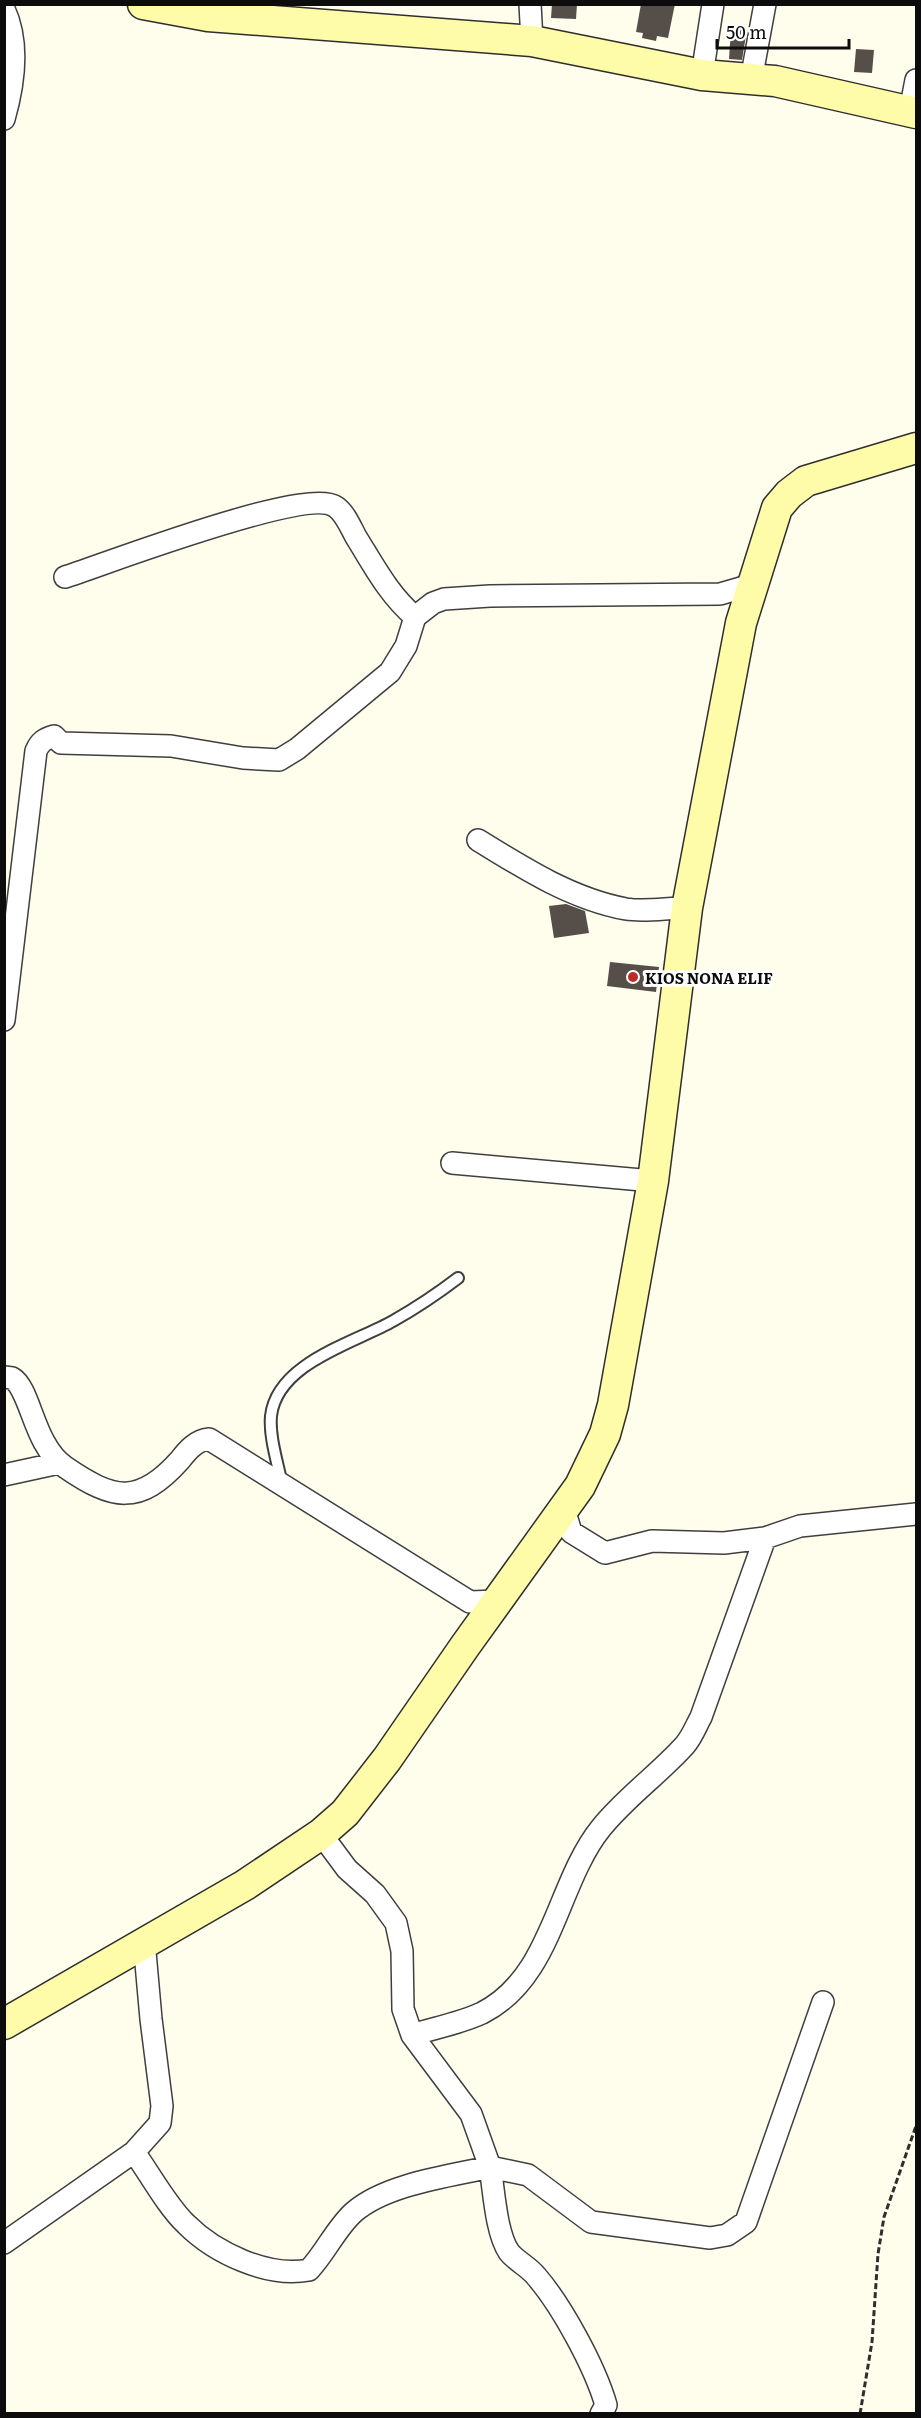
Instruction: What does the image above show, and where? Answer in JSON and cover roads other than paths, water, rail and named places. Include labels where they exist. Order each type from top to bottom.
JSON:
[{"type":"street","points":[[143,4],[208,16],[532,41],[702,75],[807,88],[913,112],[916,80]]},
{"type":"street","points":[[530,4],[532,41]]},
{"type":"street","points":[[702,75],[713,4]]},
{"type":"street","points":[[751,80],[765,4]]},
{"type":"street","points":[[4,9],[12,27],[15,45],[4,119]]},
{"type":"street","points":[[4,2024],[244,1885],[321,1834],[345,1813],[387,1759],[496,1601],[564,1509],[594,1460],[613,1405],[653,1181],[687,908],[739,634],[751,585],[777,508],[789,494],[806,481],[916,448]]},
{"type":"street","points":[[65,577],[251,516],[315,502],[327,503],[341,512],[394,598],[415,617]]},
{"type":"street","points":[[4,1020],[36,751],[39,743],[54,736],[61,743],[171,746],[243,758],[279,759],[297,749],[390,672],[406,646],[415,617],[433,603],[464,597],[720,594],[751,585]]},
{"type":"street","points":[[478,840],[531,873],[584,896],[627,909],[687,908]]},
{"type":"street","points":[[452,1163],[653,1181]]},
{"type":"street","points":[[4,1377],[12,1378],[19,1384],[40,1437],[59,1463],[102,1486],[134,1494],[145,1490],[192,1447],[209,1439],[470,1602],[496,1601]]},
{"type":"street","points":[[4,1475],[59,1463]]},
{"type":"street","points":[[564,1509],[572,1532],[605,1553],[652,1541],[696,1545],[765,1538],[800,1526],[916,1514]]},
{"type":"street","points":[[412,2035],[482,2013],[505,1997],[524,1977],[546,1939],[588,1845],[602,1826],[687,1743],[701,1717],[765,1538]]},
{"type":"street","points":[[321,1834],[347,1869],[375,1894],[396,1923],[402,1951],[403,2009],[412,2035],[471,2114],[490,2167],[506,2244],[510,2252],[536,2276],[576,2337],[602,2393],[606,2405],[602,2414]]},
{"type":"street","points":[[4,2243],[134,2152],[157,2129],[162,2115],[144,1941]]},
{"type":"street","points":[[134,2152],[186,2224],[221,2250],[261,2266],[288,2272],[309,2270],[355,2211],[382,2195],[415,2184],[490,2167],[528,2175],[591,2222],[710,2238],[735,2231],[746,2222],[751,2212],[823,2002]]},
{"type":"lane","points":[[282,1485],[272,1416],[280,1394],[294,1374],[333,1349],[426,1302],[458,1278]]},
{"type":"place","name":"KIOS NONA ELIF","points":[[633,977]]}]
